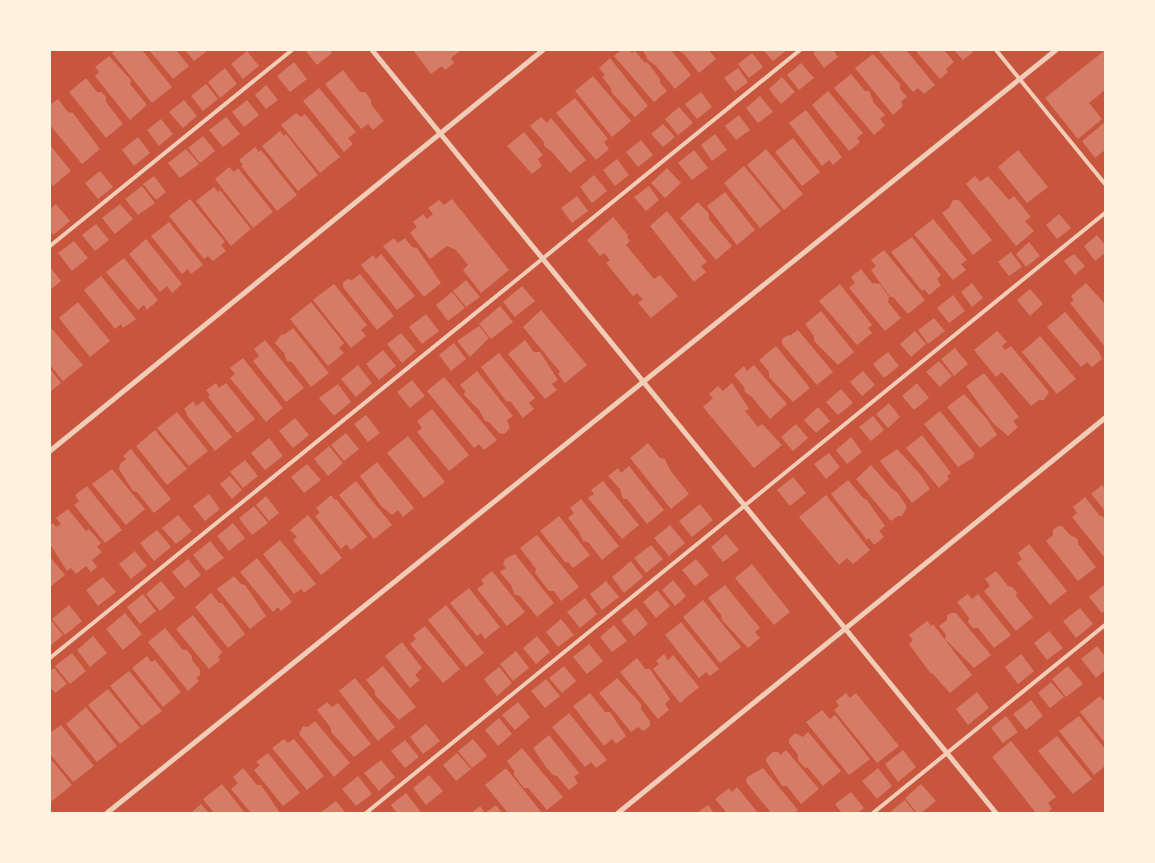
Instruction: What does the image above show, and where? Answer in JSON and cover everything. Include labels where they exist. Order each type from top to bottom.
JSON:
[{"type":"street","points":[[372,50],[996,813]]},
{"type":"street","points":[[50,451],[543,50]]},
{"type":"street","points":[[107,813],[1056,50]]},
{"type":"street","points":[[618,813],[1105,418]]},
{"type":"lane","points":[[50,246],[292,50]]},
{"type":"lane","points":[[50,658],[800,50]]},
{"type":"lane","points":[[996,50],[1105,184]]},
{"type":"lane","points":[[366,813],[1105,213]]},
{"type":"lane","points":[[873,813],[1105,625]]},
{"type":"building","points":[[115,50],[142,50],[172,87],[152,103],[112,53]]},
{"type":"building","points":[[149,50],[176,50],[189,66],[173,79]]},
{"type":"building","points":[[185,50],[208,50],[194,61]]},
{"type":"building","points":[[307,50],[330,50],[332,53],[317,65]]},
{"type":"building","points":[[413,50],[461,50],[451,58],[454,63],[445,70],[442,66],[431,74]]},
{"type":"building","points":[[621,50],[629,50],[632,53],[635,51],[644,62],[648,63],[667,91],[654,102],[614,56]]},
{"type":"building","points":[[643,50],[671,50],[691,75],[675,89],[656,66],[648,60]]},
{"type":"building","points":[[677,50],[709,50],[716,59],[699,73],[684,54]]},
{"type":"building","points":[[763,50],[787,50],[773,61]]},
{"type":"building","points":[[817,50],[833,50],[838,57],[824,68],[813,53]]},
{"type":"building","points":[[878,50],[906,50],[935,85],[924,94],[918,88],[913,92]]},
{"type":"building","points":[[915,50],[944,50],[954,62],[946,69],[948,72],[940,79]]},
{"type":"building","points":[[954,50],[972,50],[973,52],[963,60]]},
{"type":"building","points":[[1105,50],[1105,90],[1089,103],[1102,119],[1078,139],[1045,98]]},
{"type":"building","points":[[247,51],[259,66],[243,79],[231,64]]},
{"type":"building","points":[[752,53],[763,67],[749,78],[738,64]]},
{"type":"building","points":[[873,54],[900,84],[900,89],[907,97],[901,102],[903,106],[893,115],[855,68]]},
{"type":"building","points":[[109,56],[131,80],[130,84],[147,105],[130,120],[95,76],[99,72],[95,67]]},
{"type":"building","points":[[610,58],[648,106],[635,117],[612,93],[611,88],[602,77],[605,75],[599,68]]},
{"type":"building","points":[[294,62],[307,79],[290,92],[277,76]]},
{"type":"building","points":[[801,63],[814,78],[799,90],[787,75]]},
{"type":"building","points":[[225,68],[237,84],[220,98],[208,82]]},
{"type":"building","points":[[738,68],[748,82],[735,92],[724,78]]},
{"type":"building","points":[[343,70],[360,92],[365,92],[371,100],[371,104],[384,121],[373,130],[368,124],[361,129],[325,84]]},
{"type":"building","points":[[851,74],[865,91],[869,91],[874,103],[885,115],[880,119],[885,125],[874,135],[834,88]]},
{"type":"building","points":[[593,76],[631,121],[612,137],[575,91]]},
{"type":"building","points":[[782,77],[795,92],[781,104],[769,89]]},
{"type":"building","points":[[86,78],[97,92],[102,92],[106,97],[106,102],[123,124],[106,138],[69,92]]},
{"type":"building","points":[[206,84],[218,99],[203,111],[191,96]]},
{"type":"building","points":[[266,85],[278,100],[266,109],[255,95]]},
{"type":"building","points":[[319,88],[356,132],[348,138],[353,144],[344,152],[303,101]]},
{"type":"building","points":[[828,91],[863,133],[857,138],[860,142],[849,151],[812,105]]},
{"type":"building","points":[[701,92],[712,107],[697,119],[685,104]]},
{"type":"building","points":[[760,96],[773,112],[758,123],[746,108]]},
{"type":"building","points":[[575,98],[608,139],[604,142],[609,149],[596,160],[556,113]]},
{"type":"building","points":[[58,99],[68,112],[73,113],[100,149],[82,164],[50,125],[50,105]]},
{"type":"building","points":[[184,100],[197,116],[183,128],[169,112]]},
{"type":"building","points":[[247,100],[259,115],[244,127],[232,112]]},
{"type":"building","points":[[679,107],[693,123],[678,135],[665,119]]},
{"type":"building","points":[[806,110],[842,157],[833,165],[829,160],[822,166],[789,123]]},
{"type":"building","points":[[296,113],[301,117],[305,114],[340,157],[320,173],[281,125]]},
{"type":"building","points":[[739,115],[750,130],[736,140],[725,126]]},
{"type":"building","points":[[226,117],[240,134],[223,147],[209,130]]},
{"type":"building","points":[[541,117],[547,123],[551,118],[586,160],[570,173],[552,152],[544,146],[544,142],[530,126]]},
{"type":"building","points":[[161,119],[173,134],[159,146],[147,130]]},
{"type":"building","points":[[1105,122],[1105,150],[1095,158],[1082,141]]},
{"type":"building","points":[[663,124],[675,137],[663,147],[651,134]]},
{"type":"building","points":[[280,131],[284,136],[286,134],[318,175],[298,191],[262,146]]},
{"type":"building","points":[[524,132],[543,155],[538,159],[542,166],[532,174],[507,146]]},
{"type":"building","points":[[715,134],[727,150],[712,161],[701,145]]},
{"type":"building","points":[[203,136],[215,151],[200,163],[188,148]]},
{"type":"building","points":[[138,137],[150,153],[134,166],[122,150]]},
{"type":"building","points":[[793,138],[820,172],[802,186],[775,152]]},
{"type":"building","points":[[641,140],[653,155],[638,167],[626,152]]},
{"type":"building","points":[[50,145],[71,171],[53,186],[50,182]]},
{"type":"building","points":[[255,147],[259,152],[261,150],[297,195],[277,211],[241,166],[243,165],[239,160]]},
{"type":"building","points":[[186,149],[199,164],[180,178],[168,163]]},
{"type":"building","points":[[766,149],[803,194],[784,210],[747,165]]},
{"type":"building","points":[[694,150],[708,168],[692,180],[678,163]]},
{"type":"building","points":[[1018,150],[1048,187],[1027,203],[998,167]]},
{"type":"building","points":[[617,159],[629,175],[615,186],[603,170]]},
{"type":"building","points":[[744,166],[781,211],[760,228],[724,183]]},
{"type":"building","points":[[229,167],[234,172],[238,168],[273,212],[253,228],[215,179]]},
{"type":"building","points":[[667,168],[681,183],[665,198],[651,183]]},
{"type":"building","points":[[100,171],[113,187],[98,199],[85,183]]},
{"type":"building","points":[[594,175],[607,191],[592,203],[580,187]]},
{"type":"building","points":[[154,176],[166,192],[156,200],[143,184]]},
{"type":"building","points":[[975,176],[980,182],[988,176],[1009,200],[1014,196],[1031,217],[1025,221],[1034,231],[1016,246],[966,184]]},
{"type":"building","points":[[142,186],[155,203],[138,215],[125,199]]},
{"type":"building","points":[[649,186],[659,200],[646,211],[634,197]]},
{"type":"building","points":[[214,187],[218,192],[220,190],[251,229],[231,246],[196,201]]},
{"type":"building","points":[[725,192],[755,230],[737,245],[707,206]]},
{"type":"building","points":[[577,196],[588,211],[572,223],[561,208]]},
{"type":"building","points":[[190,199],[225,242],[221,245],[226,251],[213,261],[208,256],[204,259],[169,216]]},
{"type":"building","points":[[452,199],[509,270],[481,293],[463,270],[468,265],[456,250],[447,246],[430,259],[410,233],[417,227],[413,222],[423,214],[427,219],[433,214],[428,208],[439,200],[444,205]]},
{"type":"building","points":[[953,200],[959,200],[992,240],[973,255],[942,213],[949,208]]},
{"type":"building","points":[[698,202],[709,214],[709,219],[732,246],[716,260],[680,218]]},
{"type":"building","points":[[56,204],[70,221],[53,235],[50,231],[50,209]]},
{"type":"building","points":[[120,204],[133,219],[115,234],[102,218]]},
{"type":"building","points":[[667,211],[707,262],[701,266],[706,272],[694,282],[650,226]]},
{"type":"building","points":[[1059,214],[1071,228],[1057,239],[1046,225]]},
{"type":"building","points":[[613,217],[628,235],[627,237],[630,241],[626,245],[654,279],[660,275],[678,296],[651,318],[638,303],[643,299],[637,293],[633,296],[606,263],[610,260],[604,253],[600,256],[587,240]]},
{"type":"building","points":[[933,219],[967,260],[961,264],[966,270],[953,280],[914,234]]},
{"type":"building","points":[[169,222],[203,265],[191,274],[188,269],[182,274],[151,236]]},
{"type":"building","points":[[96,224],[109,240],[95,251],[82,235]]},
{"type":"building","points":[[1097,235],[1105,245],[1105,253],[1095,261],[1084,246]]},
{"type":"building","points":[[912,237],[941,275],[937,279],[941,285],[929,295],[924,289],[922,291],[891,252]]},
{"type":"building","points":[[394,238],[398,243],[405,238],[412,247],[417,248],[441,283],[424,297],[383,246]]},
{"type":"building","points":[[146,239],[182,284],[172,293],[167,286],[160,292],[129,254]]},
{"type":"building","points":[[74,241],[88,258],[72,271],[58,253]]},
{"type":"building","points":[[1029,242],[1040,256],[1026,267],[1016,254]]},
{"type":"building","points":[[884,250],[925,300],[908,314],[893,297],[890,297],[871,270],[876,266],[871,260]]},
{"type":"building","points":[[1011,252],[1022,267],[1009,276],[998,262]]},
{"type":"building","points":[[381,254],[415,296],[397,310],[361,265],[373,255],[376,259]]},
{"type":"building","points":[[1074,254],[1085,266],[1075,275],[1064,261]]},
{"type":"building","points":[[124,258],[158,300],[147,310],[144,305],[138,310],[106,272]]},
{"type":"building","points":[[50,267],[61,281],[50,290]]},
{"type":"building","points":[[861,269],[872,283],[880,284],[889,297],[888,302],[901,318],[885,331],[849,288],[855,283],[851,277]]},
{"type":"building","points":[[360,274],[394,316],[377,330],[343,287],[343,282],[348,279],[352,280]]},
{"type":"building","points":[[101,276],[136,319],[123,328],[121,324],[115,329],[84,290]]},
{"type":"building","points":[[466,280],[480,297],[466,307],[453,291]]},
{"type":"building","points":[[972,283],[983,298],[972,307],[961,292]]},
{"type":"building","points":[[1086,283],[1105,304],[1105,347],[1070,303],[1074,300],[1071,296]]},
{"type":"building","points":[[334,284],[367,325],[361,330],[366,336],[351,348],[313,300]]},
{"type":"building","points":[[840,284],[872,325],[868,328],[872,333],[857,345],[819,301]]},
{"type":"building","points":[[522,286],[535,301],[515,317],[503,302]]},
{"type":"building","points":[[1030,289],[1043,304],[1030,316],[1017,300]]},
{"type":"building","points":[[452,292],[465,308],[448,321],[436,305]]},
{"type":"building","points":[[953,295],[965,311],[949,323],[937,308]]},
{"type":"building","points":[[78,302],[110,341],[90,357],[59,318]]},
{"type":"building","points":[[311,302],[344,343],[339,348],[344,353],[328,366],[290,319]]},
{"type":"building","points":[[500,306],[513,322],[491,339],[479,324]]},
{"type":"building","points":[[541,310],[587,365],[565,383],[558,374],[560,372],[523,327]]},
{"type":"building","points":[[821,311],[854,352],[838,365],[814,341],[814,336],[805,324]]},
{"type":"building","points":[[1065,312],[1099,352],[1102,359],[1092,367],[1087,362],[1081,367],[1047,327]]},
{"type":"building","points":[[426,314],[439,331],[422,344],[409,327]]},
{"type":"building","points":[[934,318],[945,331],[928,344],[918,330]]},
{"type":"building","points":[[479,326],[489,338],[470,357],[457,341]]},
{"type":"building","points":[[50,327],[83,365],[63,381],[50,365]]},
{"type":"building","points":[[293,328],[329,373],[311,387],[292,362],[287,361],[284,353],[275,343],[281,335]]},
{"type":"building","points":[[798,330],[833,372],[817,385],[782,344],[782,339]]},
{"type":"building","points":[[915,331],[926,344],[911,357],[900,344]]},
{"type":"building","points":[[997,331],[1007,342],[1002,346],[1005,350],[1011,346],[1049,392],[1044,400],[1039,400],[1031,406],[1002,372],[996,377],[974,350]]},
{"type":"building","points":[[401,333],[416,351],[402,363],[387,344]]},
{"type":"building","points":[[1040,336],[1076,379],[1057,394],[1022,352]]},
{"type":"building","points":[[265,340],[304,388],[286,402],[253,361],[259,356],[254,349]]},
{"type":"building","points":[[525,340],[534,352],[540,352],[558,380],[552,384],[557,390],[545,399],[508,354]]},
{"type":"building","points":[[454,343],[466,359],[451,371],[439,355]]},
{"type":"building","points":[[776,346],[810,388],[793,402],[769,377],[769,372],[759,360]]},
{"type":"building","points":[[955,348],[968,364],[954,376],[941,359]]},
{"type":"building","points":[[383,350],[396,366],[379,380],[366,364]]},
{"type":"building","points":[[888,352],[899,366],[884,378],[873,364]]},
{"type":"building","points":[[499,353],[535,398],[529,403],[534,409],[523,418],[511,402],[506,401],[481,367]]},
{"type":"building","points":[[243,358],[283,408],[266,422],[230,378],[235,374],[230,368]]},
{"type":"building","points":[[939,361],[952,376],[940,387],[926,372]]},
{"type":"building","points":[[358,365],[372,383],[356,397],[341,379]]},
{"type":"building","points":[[754,365],[787,404],[770,419],[752,397],[745,392],[744,387],[734,375],[744,366],[747,371]]},
{"type":"building","points":[[50,369],[61,383],[50,392]]},
{"type":"building","points":[[477,371],[513,416],[507,420],[510,428],[504,434],[499,433],[489,422],[485,421],[479,410],[464,395],[465,391],[460,385]]},
{"type":"building","points":[[863,371],[875,385],[862,396],[850,382]]},
{"type":"building","points":[[984,373],[1019,417],[1013,421],[1018,427],[1008,436],[992,422],[966,386]]},
{"type":"building","points":[[444,377],[497,440],[484,450],[479,444],[474,448],[427,391]]},
{"type":"building","points":[[412,380],[425,396],[410,408],[397,392]]},
{"type":"building","points":[[216,383],[219,388],[226,383],[255,419],[237,433],[208,397],[210,395],[206,390]]},
{"type":"building","points":[[732,383],[749,409],[745,411],[758,427],[762,424],[782,445],[754,468],[703,407],[713,398],[709,394],[718,386],[723,391]]},
{"type":"building","points":[[917,383],[929,398],[914,410],[902,396]]},
{"type":"building","points":[[338,384],[351,402],[334,416],[319,398]]},
{"type":"building","points":[[841,389],[853,403],[838,415],[826,402]]},
{"type":"building","points":[[964,394],[987,419],[997,435],[980,448],[947,407]]},
{"type":"building","points":[[193,401],[196,406],[203,401],[232,437],[215,451],[186,414],[184,409]]},
{"type":"building","points":[[889,403],[900,417],[888,428],[876,414]]},
{"type":"building","points":[[818,407],[830,421],[816,433],[804,420]]},
{"type":"building","points":[[432,409],[469,455],[449,471],[417,432],[422,428],[417,421]]},
{"type":"building","points":[[940,411],[974,453],[973,458],[958,467],[924,424]]},
{"type":"building","points":[[177,412],[208,451],[189,466],[157,428]]},
{"type":"building","points":[[366,415],[380,433],[368,442],[354,424]]},
{"type":"building","points":[[873,416],[884,430],[871,441],[859,427]]},
{"type":"building","points":[[295,418],[309,435],[293,448],[279,431]]},
{"type":"building","points":[[796,424],[808,438],[793,451],[781,437]]},
{"type":"building","points":[[155,430],[187,469],[167,485],[136,446]]},
{"type":"building","points":[[346,433],[359,449],[344,461],[331,445]]},
{"type":"building","points":[[922,435],[951,473],[947,476],[949,479],[939,488],[906,448]]},
{"type":"building","points":[[408,436],[445,482],[424,498],[387,453]]},
{"type":"building","points":[[851,437],[862,452],[847,464],[836,450]]},
{"type":"building","points":[[269,438],[283,456],[265,470],[251,453]]},
{"type":"building","points":[[648,443],[660,458],[665,459],[670,470],[689,494],[671,509],[630,458]]},
{"type":"building","points":[[329,446],[343,463],[328,476],[314,459]]},
{"type":"building","points":[[131,449],[171,499],[154,513],[137,492],[133,491],[119,469],[120,464],[126,459],[123,456]]},
{"type":"building","points":[[897,449],[920,474],[930,489],[912,503],[880,461]]},
{"type":"building","points":[[829,453],[840,467],[826,479],[814,464]]},
{"type":"building","points":[[245,460],[258,476],[243,488],[230,472]]},
{"type":"building","points":[[377,462],[414,508],[403,517],[398,510],[392,515],[381,506],[360,476]]},
{"type":"building","points":[[307,464],[321,480],[304,493],[291,477]]},
{"type":"building","points":[[871,465],[891,488],[898,493],[907,507],[902,516],[898,516],[891,521],[856,479]]},
{"type":"building","points":[[629,466],[664,510],[647,524],[627,499],[623,499],[620,489],[608,476],[618,468],[621,473]]},
{"type":"building","points":[[112,469],[145,509],[126,525],[92,484]]},
{"type":"building","points":[[230,476],[242,490],[232,499],[220,484]]},
{"type":"building","points":[[793,477],[806,493],[790,506],[777,490]]},
{"type":"building","points":[[848,480],[863,498],[867,500],[885,526],[879,531],[884,537],[874,545],[869,538],[867,540],[831,494]]},
{"type":"building","points":[[356,481],[392,525],[374,539],[339,495]]},
{"type":"building","points":[[603,481],[639,525],[622,539],[588,498],[594,494],[591,490]]},
{"type":"building","points":[[1102,485],[1105,488],[1105,515],[1103,508],[1091,494]]},
{"type":"building","points":[[87,486],[122,530],[105,543],[74,505],[79,501],[75,495]]},
{"type":"building","points":[[209,494],[220,509],[205,521],[193,506]]},
{"type":"building","points":[[331,495],[367,537],[351,550],[346,544],[341,549],[315,516],[320,513],[316,508]]},
{"type":"building","points":[[826,495],[870,550],[853,564],[847,558],[839,565],[799,517]]},
{"type":"building","points":[[266,496],[279,513],[269,521],[256,505]]},
{"type":"building","points":[[1085,497],[1099,515],[1105,518],[1105,558],[1072,517],[1077,513],[1073,507]]},
{"type":"building","points":[[581,499],[619,546],[602,560],[588,542],[583,541],[579,532],[568,518],[574,513],[570,508]]},
{"type":"building","points":[[700,504],[713,520],[692,537],[679,521]]},
{"type":"building","points":[[254,506],[268,523],[252,535],[239,518]]},
{"type":"building","points":[[68,509],[86,531],[89,529],[101,543],[97,547],[102,552],[92,560],[97,567],[91,572],[86,566],[76,574],[71,568],[67,571],[50,544],[50,525],[53,523],[56,527],[61,524],[56,518]]},
{"type":"building","points":[[178,515],[192,531],[176,544],[162,528]]},
{"type":"building","points":[[308,515],[342,558],[321,575],[293,540],[297,537],[290,530]]},
{"type":"building","points":[[559,516],[590,555],[573,568],[568,562],[566,563],[540,531]]},
{"type":"building","points":[[233,523],[245,538],[229,551],[217,536]]},
{"type":"building","points":[[670,525],[685,543],[669,556],[654,538]]},
{"type":"building","points":[[1058,526],[1062,526],[1070,535],[1078,539],[1078,544],[1096,567],[1078,581],[1046,541],[1053,535],[1053,530]]},
{"type":"building","points":[[157,530],[171,547],[154,561],[140,543]]},
{"type":"building","points":[[726,534],[739,550],[723,562],[711,547]]},
{"type":"building","points":[[537,535],[579,587],[561,601],[554,591],[549,591],[535,573],[536,569],[520,548]]},
{"type":"building","points":[[280,540],[316,584],[304,593],[301,589],[294,594],[263,554]]},
{"type":"building","points":[[210,541],[224,558],[206,571],[193,555]]},
{"type":"building","points":[[1029,544],[1067,591],[1050,605],[1017,563],[1022,559],[1018,553]]},
{"type":"building","points":[[651,545],[663,559],[646,573],[634,558]]},
{"type":"building","points":[[135,551],[147,566],[131,579],[119,564]]},
{"type":"building","points":[[515,554],[554,603],[537,617],[520,596],[515,595],[511,585],[500,572],[506,568],[503,564],[505,559]]},
{"type":"building","points":[[50,557],[65,575],[50,587]]},
{"type":"building","points":[[257,558],[292,602],[281,611],[278,607],[273,612],[240,572]]},
{"type":"building","points":[[188,559],[201,575],[185,588],[172,572]]},
{"type":"building","points":[[696,559],[709,575],[695,586],[682,570]]},
{"type":"building","points":[[631,561],[643,577],[624,593],[612,577]]},
{"type":"building","points":[[752,564],[790,612],[774,625],[735,578]]},
{"type":"building","points":[[492,571],[525,612],[507,626],[477,589],[484,584],[481,580]]},
{"type":"building","points":[[996,571],[1008,586],[1017,592],[1016,596],[1033,617],[1016,631],[984,591],[990,586],[985,579]]},
{"type":"building","points":[[234,576],[241,584],[245,585],[266,616],[250,629],[217,589]]},
{"type":"building","points":[[103,577],[116,592],[98,606],[86,590]]},
{"type":"building","points":[[673,580],[686,596],[675,606],[662,590]]},
{"type":"building","points":[[161,581],[175,598],[160,611],[146,594]]},
{"type":"building","points":[[606,581],[619,597],[602,610],[590,594]]},
{"type":"building","points":[[725,585],[760,628],[755,632],[760,638],[748,648],[722,620],[721,615],[708,598]]},
{"type":"building","points":[[1104,585],[1105,611],[1102,613],[1089,597]]},
{"type":"building","points":[[469,588],[500,627],[485,639],[481,633],[477,636],[450,603]]},
{"type":"building","points":[[657,590],[670,606],[656,618],[643,602]]},
{"type":"building","points":[[211,593],[219,603],[222,603],[245,634],[228,648],[195,607]]},
{"type":"building","points":[[143,594],[156,611],[140,624],[127,607]]},
{"type":"building","points":[[968,594],[972,599],[978,594],[1011,635],[994,648],[978,628],[973,628],[968,622],[969,618],[957,602]]},
{"type":"building","points":[[585,598],[597,614],[580,628],[567,612]]},
{"type":"building","points":[[703,600],[741,647],[720,663],[683,617]]},
{"type":"building","points":[[69,605],[82,621],[65,635],[52,619]]},
{"type":"building","points":[[446,605],[484,653],[466,667],[428,620]]},
{"type":"building","points":[[636,608],[648,624],[634,636],[621,620]]},
{"type":"building","points":[[1080,608],[1093,624],[1076,638],[1063,621]]},
{"type":"building","points":[[125,613],[142,634],[123,650],[106,629]]},
{"type":"building","points":[[956,613],[991,655],[974,668],[945,639],[946,635],[939,626],[947,620],[947,615]]},
{"type":"building","points":[[193,615],[222,652],[218,657],[220,660],[209,669],[176,629]]},
{"type":"building","points":[[50,619],[63,635],[50,646]]},
{"type":"building","points":[[561,619],[574,635],[558,647],[546,632]]},
{"type":"building","points":[[927,621],[931,626],[933,624],[972,675],[950,693],[931,674],[909,644],[913,640],[909,635]]},
{"type":"building","points":[[681,622],[719,669],[710,676],[706,672],[699,678],[665,635]]},
{"type":"building","points":[[614,625],[627,641],[612,652],[600,637]]},
{"type":"building","points":[[425,626],[460,669],[443,683],[410,644],[416,639],[413,635]]},
{"type":"building","points":[[165,628],[183,650],[187,650],[192,656],[192,660],[200,670],[200,675],[196,678],[199,681],[188,691],[148,642]]},
{"type":"building","points":[[1049,631],[1063,648],[1047,660],[1034,643]]},
{"type":"building","points":[[93,636],[107,653],[90,667],[77,650]]},
{"type":"building","points":[[537,636],[550,652],[536,664],[523,648]]},
{"type":"building","points":[[402,642],[422,668],[415,675],[420,680],[410,688],[385,656]]},
{"type":"building","points":[[589,644],[603,661],[587,674],[573,657]]},
{"type":"building","points":[[1097,646],[1105,656],[1105,670],[1096,678],[1081,659]]},
{"type":"building","points":[[516,651],[529,668],[513,681],[500,664]]},
{"type":"building","points":[[72,653],[86,671],[70,684],[55,666]]},
{"type":"building","points":[[664,654],[668,660],[673,655],[699,687],[680,703],[653,669],[659,664],[656,661]]},
{"type":"building","points":[[1021,654],[1034,671],[1018,684],[1005,667]]},
{"type":"building","points":[[147,656],[151,662],[155,660],[181,692],[163,707],[132,668]]},
{"type":"building","points":[[637,658],[645,669],[650,669],[670,699],[665,704],[669,710],[658,719],[620,672]]},
{"type":"building","points":[[383,666],[416,707],[399,720],[375,695],[375,691],[366,680]]},
{"type":"building","points":[[564,666],[576,681],[562,693],[549,678]]},
{"type":"building","points":[[1068,666],[1083,684],[1066,697],[1052,679]]},
{"type":"building","points":[[499,667],[512,683],[497,696],[484,679]]},
{"type":"building","points":[[54,668],[67,684],[55,693],[50,687],[50,671]]},
{"type":"building","points":[[129,671],[162,711],[142,726],[110,686]]},
{"type":"building","points":[[355,678],[395,727],[378,741],[339,691]]},
{"type":"building","points":[[617,678],[641,704],[641,709],[650,721],[650,726],[644,731],[638,727],[631,732],[599,693]]},
{"type":"building","points":[[546,679],[560,696],[545,708],[531,691]]},
{"type":"building","points":[[1051,682],[1064,697],[1050,708],[1038,693]]},
{"type":"building","points":[[108,689],[140,728],[120,744],[88,705]]},
{"type":"building","points":[[977,692],[989,708],[968,725],[956,709]]},
{"type":"building","points":[[590,693],[605,712],[610,712],[626,736],[616,744],[612,739],[604,746],[573,706]]},
{"type":"building","points":[[846,693],[850,698],[856,693],[899,746],[877,763],[834,710],[839,706],[836,701]]},
{"type":"building","points":[[1100,696],[1105,702],[1105,743],[1080,712]]},
{"type":"building","points":[[1031,700],[1043,716],[1026,730],[1013,714]]},
{"type":"building","points":[[327,702],[332,707],[338,703],[371,744],[354,757],[331,732],[331,728],[317,710]]},
{"type":"building","points":[[518,702],[530,717],[515,730],[502,715]]},
{"type":"building","points":[[86,707],[117,746],[97,762],[66,724]]},
{"type":"building","points":[[822,710],[830,719],[835,715],[870,759],[849,775],[806,722]]},
{"type":"building","points":[[569,713],[607,760],[596,768],[591,762],[585,767],[552,727]]},
{"type":"building","points":[[1006,716],[1018,732],[1003,743],[991,728]]},
{"type":"building","points":[[1079,716],[1105,749],[1105,766],[1094,775],[1059,731]]},
{"type":"building","points":[[499,718],[512,734],[498,746],[485,730]]},
{"type":"building","points":[[315,721],[350,763],[334,777],[299,734],[303,726],[308,727]]},
{"type":"building","points":[[426,724],[440,741],[423,754],[410,737]]},
{"type":"building","points":[[61,725],[94,766],[73,782],[50,754],[50,733]]},
{"type":"building","points":[[808,732],[841,771],[823,786],[808,768],[804,767],[798,760],[798,755],[789,743],[789,739],[795,733],[803,737]]},
{"type":"building","points":[[549,735],[579,773],[574,777],[578,783],[569,790],[546,767],[533,748]]},
{"type":"building","points":[[1057,736],[1092,779],[1073,794],[1038,751]]},
{"type":"building","points":[[284,739],[288,743],[294,739],[324,776],[307,790],[272,748]]},
{"type":"building","points":[[473,739],[487,756],[472,768],[458,751]]},
{"type":"building","points":[[405,740],[419,757],[405,768],[391,751]]},
{"type":"building","points":[[1011,741],[1056,797],[1048,803],[1052,809],[1047,813],[1036,813],[992,757]]},
{"type":"building","points":[[522,748],[563,797],[547,810],[528,788],[524,788],[514,775],[514,771],[507,761]]},
{"type":"building","points":[[786,750],[819,789],[801,804],[787,786],[782,786],[766,761],[767,757],[773,752],[778,752],[780,755]]},
{"type":"building","points":[[903,750],[916,767],[898,782],[885,764]]},
{"type":"building","points":[[268,753],[300,793],[283,806],[254,770],[260,765],[256,762]]},
{"type":"building","points":[[457,753],[471,769],[456,781],[443,765]]},
{"type":"building","points":[[50,758],[72,785],[52,801],[50,799]]},
{"type":"building","points":[[381,760],[395,777],[379,791],[364,773]]},
{"type":"building","points":[[243,768],[257,785],[261,785],[280,813],[251,813],[231,789],[238,783],[233,777]]},
{"type":"building","points":[[506,768],[542,813],[508,813],[485,785]]},
{"type":"building","points":[[763,768],[798,810],[794,813],[771,813],[746,782],[747,777]]},
{"type":"building","points":[[878,768],[892,786],[877,799],[862,781]]},
{"type":"building","points":[[429,775],[443,791],[426,805],[413,788]]},
{"type":"building","points":[[358,776],[372,794],[356,806],[342,789]]},
{"type":"building","points":[[222,784],[245,813],[214,813],[203,799]]},
{"type":"building","points":[[921,784],[936,801],[921,813],[917,813],[905,798]]},
{"type":"building","points":[[737,787],[758,813],[727,813],[715,799],[729,788],[732,792]]},
{"type":"building","points":[[851,792],[864,808],[858,813],[842,813],[835,804]]},
{"type":"building","points":[[406,793],[420,811],[418,813],[397,813],[391,805]]},
{"type":"building","points":[[905,800],[915,813],[889,813]]},
{"type":"building","points":[[336,801],[346,813],[320,813]]},
{"type":"building","points":[[201,804],[209,813],[191,813]]},
{"type":"building","points":[[496,805],[502,813],[485,813]]},
{"type":"building","points":[[708,805],[714,813],[697,813]]},
{"type":"building","points":[[480,806],[485,813],[471,813]]}]
